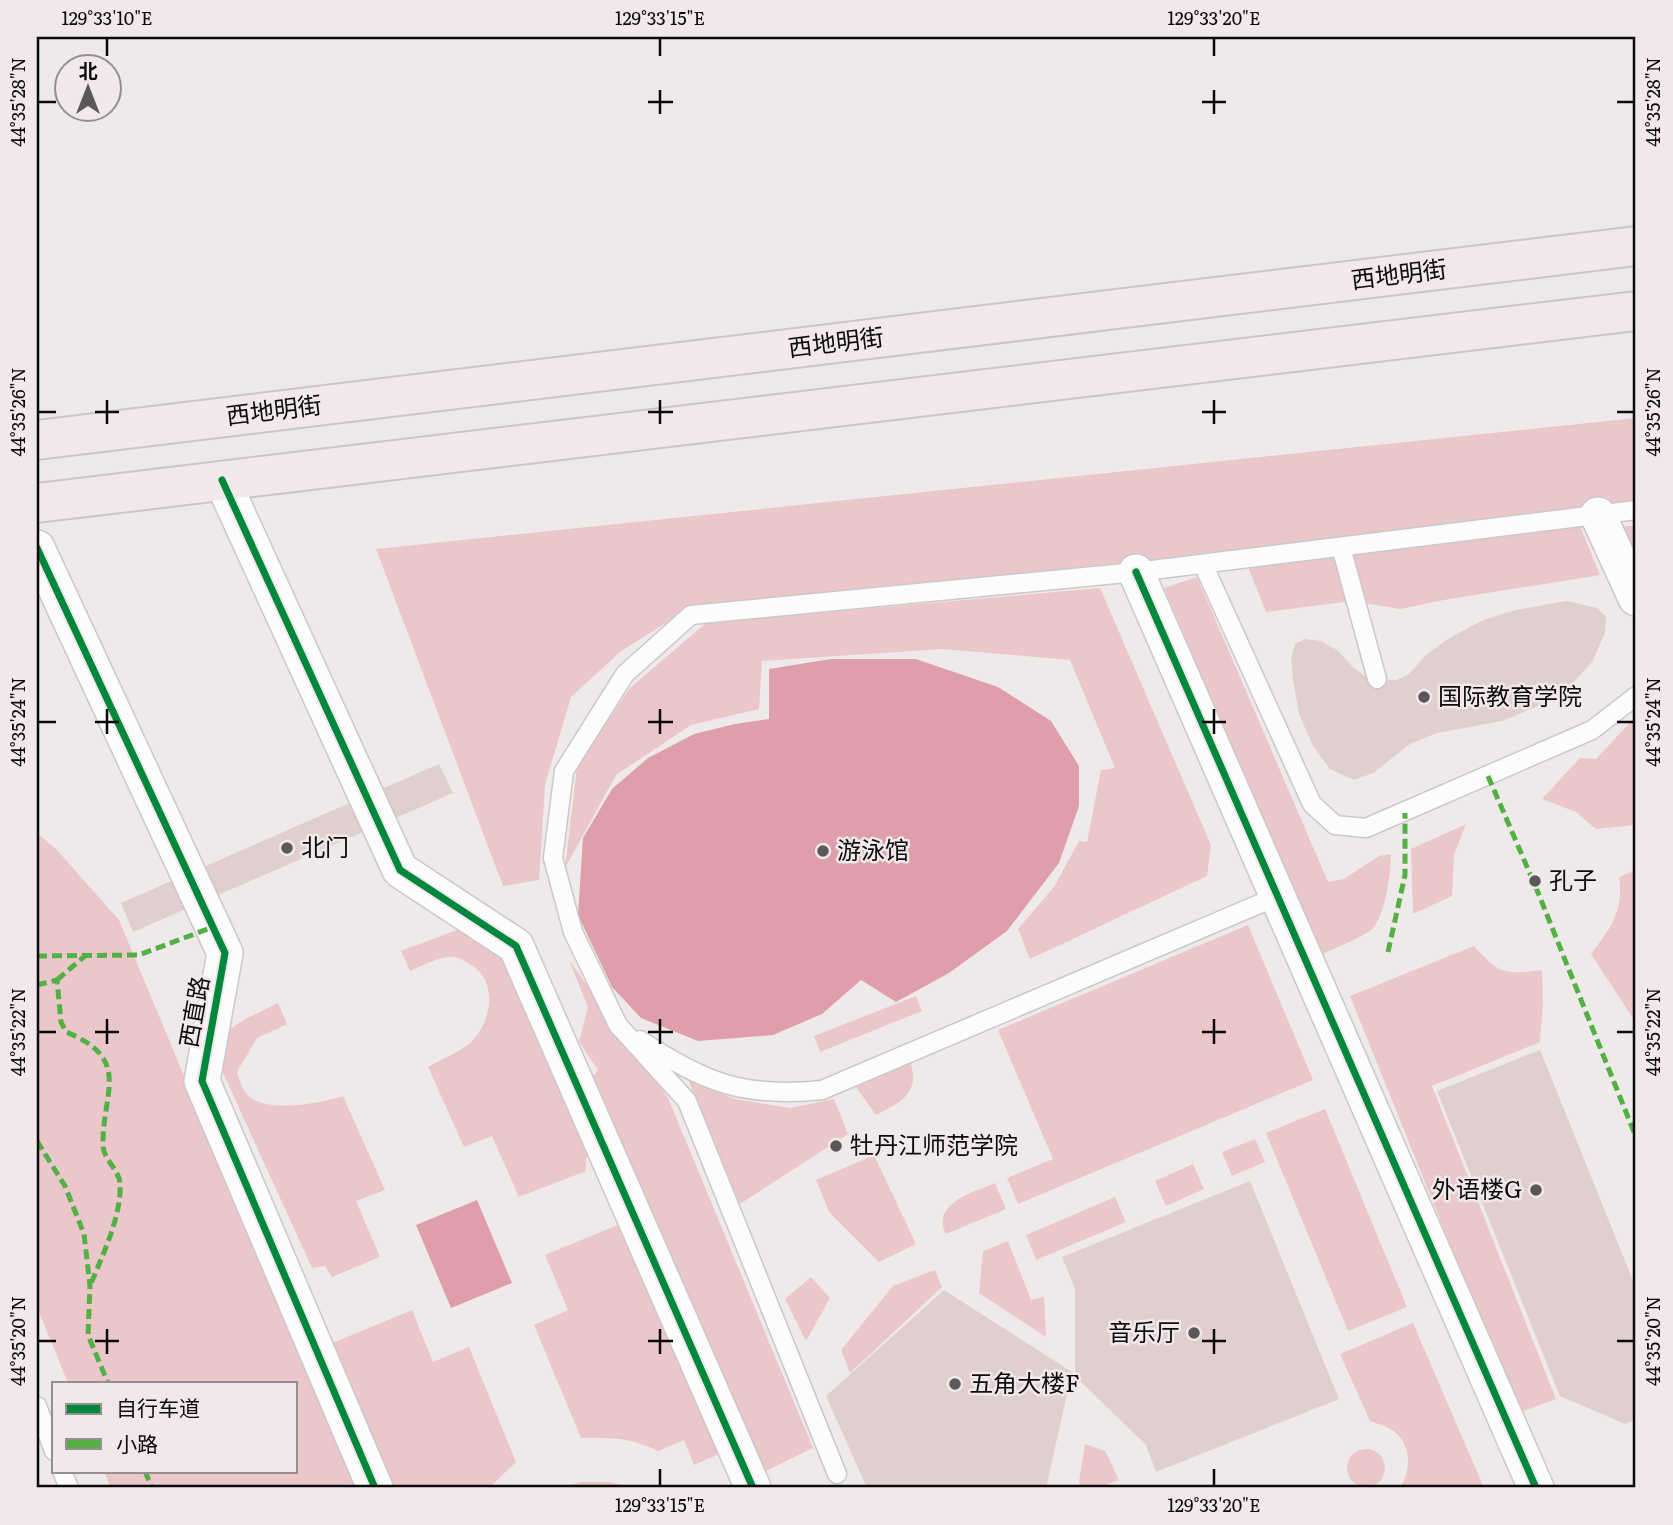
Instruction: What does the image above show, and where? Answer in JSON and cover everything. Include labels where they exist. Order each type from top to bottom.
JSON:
[{"type":"highway","name":"西地明街","points":[[37,440],[1636,246]]},
{"type":"highway","points":[[37,503],[1636,311]]},
{"type":"street","points":[[222,480],[400,870],[516,946],[753,1488]]},
{"type":"street","points":[[1598,515],[1636,598]]},
{"type":"street","name":"西直路","points":[[37,548],[225,953],[202,1081],[375,1488]]},
{"type":"street","points":[[1136,572],[1536,1488]]},
{"type":"lane","points":[[837,1474],[687,1101],[618,1025],[573,933],[553,858],[564,771],[625,674],[691,615],[1136,572],[1636,510]]},
{"type":"lane","points":[[1341,547],[1377,679]]},
{"type":"lane","points":[[1203,564],[1312,804],[1335,825],[1366,828],[1405,813],[1592,730],[1636,696]]},
{"type":"lane","points":[[618,1025],[694,1073],[740,1090],[787,1094],[822,1090],[1278,896]]},
{"type":"lane","points":[[37,1406],[52,1446]]},
{"type":"shaded area","points":[[1636,418],[1636,502],[1156,559],[698,608],[664,624],[620,652],[571,697],[545,785],[539,880],[503,886],[376,549]]},
{"type":"shaded area","points":[[1636,525],[1636,561],[1620,527]]},
{"type":"shaded area","points":[[1580,526],[1600,575],[1400,609],[1352,601],[1266,612],[1248,567]]},
{"type":"shaded area","points":[[1197,577],[1328,882],[1344,879],[1379,856],[1391,854],[1386,894],[1377,923],[1362,936],[1321,955],[1164,588]]},
{"type":"shaded area","points":[[1100,588],[1211,845],[1207,876],[1030,959],[1018,929],[1054,887],[1079,841],[1087,842],[1101,770],[1115,768],[1070,660],[943,649],[762,661],[759,709],[691,725],[616,775],[565,868],[577,767],[630,688],[706,623]]},
{"type":"shaded area","name":"游泳馆","points":[[831,659],[916,659],[998,687],[1051,721],[1079,766],[1079,806],[1059,863],[1007,931],[949,973],[896,1002],[861,980],[822,1014],[773,1035],[698,1041],[641,1018],[612,987],[578,915],[583,838],[612,789],[648,758],[694,734],[769,719],[769,669]]},
{"type":"shaded area","points":[[1636,716],[1636,825],[1596,829],[1576,812],[1542,799],[1580,758],[1596,759]]},
{"type":"shaded area","points":[[1466,824],[1454,855],[1452,896],[1413,914],[1411,849]]},
{"type":"shaded area","points":[[37,833],[56,849],[119,920],[356,1488],[111,1488],[104,1472],[298,1472],[298,1382],[68,1382],[37,1307]]},
{"type":"shaded area","points":[[1636,870],[1636,1023],[1591,954],[1605,936],[1618,909],[1619,877]]},
{"type":"shaded area","points":[[1248,925],[1313,1080],[1018,1204],[1007,1178],[1053,1159],[998,1030]]},
{"type":"shaded area","points":[[457,930],[469,930],[506,950],[590,1150],[586,1159],[586,1171],[519,1197],[492,1136],[464,1147],[428,1067],[466,1047],[481,1030],[486,1019],[489,997],[483,977],[476,968],[456,957],[438,959],[410,971],[401,951]]},
{"type":"shaded area","points":[[1474,946],[1490,962],[1504,970],[1542,970],[1540,1042],[1432,1086],[1556,1399],[1518,1413],[1350,996]]},
{"type":"shaded area","points":[[569,960],[668,1098],[813,1448],[754,1477],[587,1085],[598,1070],[579,1042],[588,1007]]},
{"type":"shaded area","points":[[916,996],[922,1011],[820,1052],[814,1036]]},
{"type":"shaded area","points":[[278,1003],[287,1024],[257,1038],[237,1072],[243,1089],[247,1095],[259,1102],[282,1106],[309,1104],[343,1096],[385,1190],[356,1201],[380,1257],[332,1277],[325,1266],[312,1268],[219,1064],[227,1031]]},
{"type":"shaded area","points":[[909,1059],[913,1080],[911,1088],[901,1100],[876,1115],[853,1083]]},
{"type":"shaded area","points":[[686,1075],[735,1099],[790,1108],[834,1099],[848,1134],[740,1204]]},
{"type":"shaded area","points":[[1325,1109],[1407,1307],[1348,1331],[1266,1133]]},
{"type":"shaded area","points":[[1255,1139],[1265,1162],[1232,1176],[1222,1152]]},
{"type":"shaded area","points":[[874,1155],[916,1244],[879,1262],[829,1212],[816,1180]]},
{"type":"shaded area","points":[[1193,1164],[1204,1189],[1166,1206],[1155,1181]]},
{"type":"shaded area","points":[[995,1183],[1006,1209],[946,1234],[944,1214],[949,1207],[966,1195]]},
{"type":"shaded area","points":[[1115,1197],[1126,1222],[1036,1260],[1026,1235]]},
{"type":"shaded area","points":[[477,1200],[512,1283],[451,1308],[416,1225]]},
{"type":"shaded area","points":[[625,1222],[721,1453],[694,1465],[684,1440],[658,1451],[620,1439],[581,1438],[534,1325],[568,1310],[545,1255]]},
{"type":"shaded area","points":[[1008,1241],[1031,1300],[1044,1297],[1046,1337],[979,1293],[983,1251]]},
{"type":"shaded area","points":[[935,1270],[942,1287],[850,1373],[841,1350],[893,1286]]},
{"type":"shaded area","points":[[811,1277],[830,1298],[806,1341],[785,1299]]},
{"type":"shaded area","points":[[412,1310],[433,1362],[469,1347],[516,1462],[489,1488],[390,1488],[330,1344]]},
{"type":"shaded area","points":[[1413,1323],[1484,1488],[1400,1488],[1408,1467],[1405,1444],[1392,1430],[1370,1421],[1340,1354]]},
{"type":"shaded area","points":[[1085,1444],[1105,1451],[1119,1480],[1098,1488],[1082,1488],[1079,1482]]},
{"type":"shaded area","points":[[1366,1449],[1379,1455],[1385,1468],[1379,1481],[1366,1487],[1353,1481],[1347,1468],[1353,1455]]},
{"type":"shaded area","points":[[582,1482],[610,1482],[633,1488],[558,1488]]},
{"type":"building","name":"国际教育学院","points":[[1566,601],[1597,608],[1606,617],[1605,632],[1593,661],[1567,689],[1538,706],[1502,721],[1437,733],[1410,744],[1373,773],[1354,780],[1330,769],[1313,746],[1299,714],[1293,680],[1291,658],[1295,644],[1305,639],[1321,641],[1337,650],[1369,679],[1397,680],[1409,674],[1427,654],[1448,639],[1483,620],[1516,610]]},
{"type":"building","name":"北门","points":[[439,764],[453,793],[133,932],[121,903]]},
{"type":"building","name":"外语楼G","points":[[1540,1050],[1636,1288],[1636,1419],[1625,1424],[1560,1396],[1437,1091]]},
{"type":"building","name":"音乐厅","points":[[1250,1181],[1339,1399],[1156,1472],[1146,1445],[1075,1376],[1075,1289],[1062,1257]]},
{"type":"building","name":"五角大楼F","points":[[944,1290],[1072,1372],[1046,1488],[867,1488],[826,1396]]},
{"type":"marked path","points":[[1488,776],[1636,1137]]},
{"type":"marked path","points":[[1388,952],[1405,875],[1405,813]]},
{"type":"marked path","points":[[37,956],[139,955],[213,927]]},
{"type":"marked path","points":[[57,980],[86,955]]},
{"type":"marked path","points":[[37,985],[57,980],[61,1022],[66,1032],[87,1042],[100,1054],[107,1066],[109,1094],[103,1145],[119,1178],[120,1196],[110,1236],[90,1286]]},
{"type":"marked path","points":[[37,1141],[65,1186],[84,1234],[90,1286],[88,1335],[108,1382]]},
{"type":"marked path","points":[[145,1472],[152,1488]]},
{"type":"cycle path","points":[[222,480],[400,870],[516,946],[753,1488]]},
{"type":"cycle path","points":[[37,548],[225,953],[202,1081],[375,1488]]},
{"type":"cycle path","points":[[1136,572],[1536,1488]]},
{"type":"place","name":"国际教育学院","points":[[1424,697]]},
{"type":"place","name":"北门","points":[[287,848]]},
{"type":"place","name":"游泳馆","points":[[823,851]]},
{"type":"place","name":"孔子","points":[[1535,881]]},
{"type":"place","name":"牡丹江师范学院","points":[[836,1146]]},
{"type":"place","name":"外语楼G","points":[[1536,1190]]},
{"type":"place","name":"音乐厅","points":[[1194,1333]]},
{"type":"place","name":"五角大楼F","points":[[955,1384]]}]
